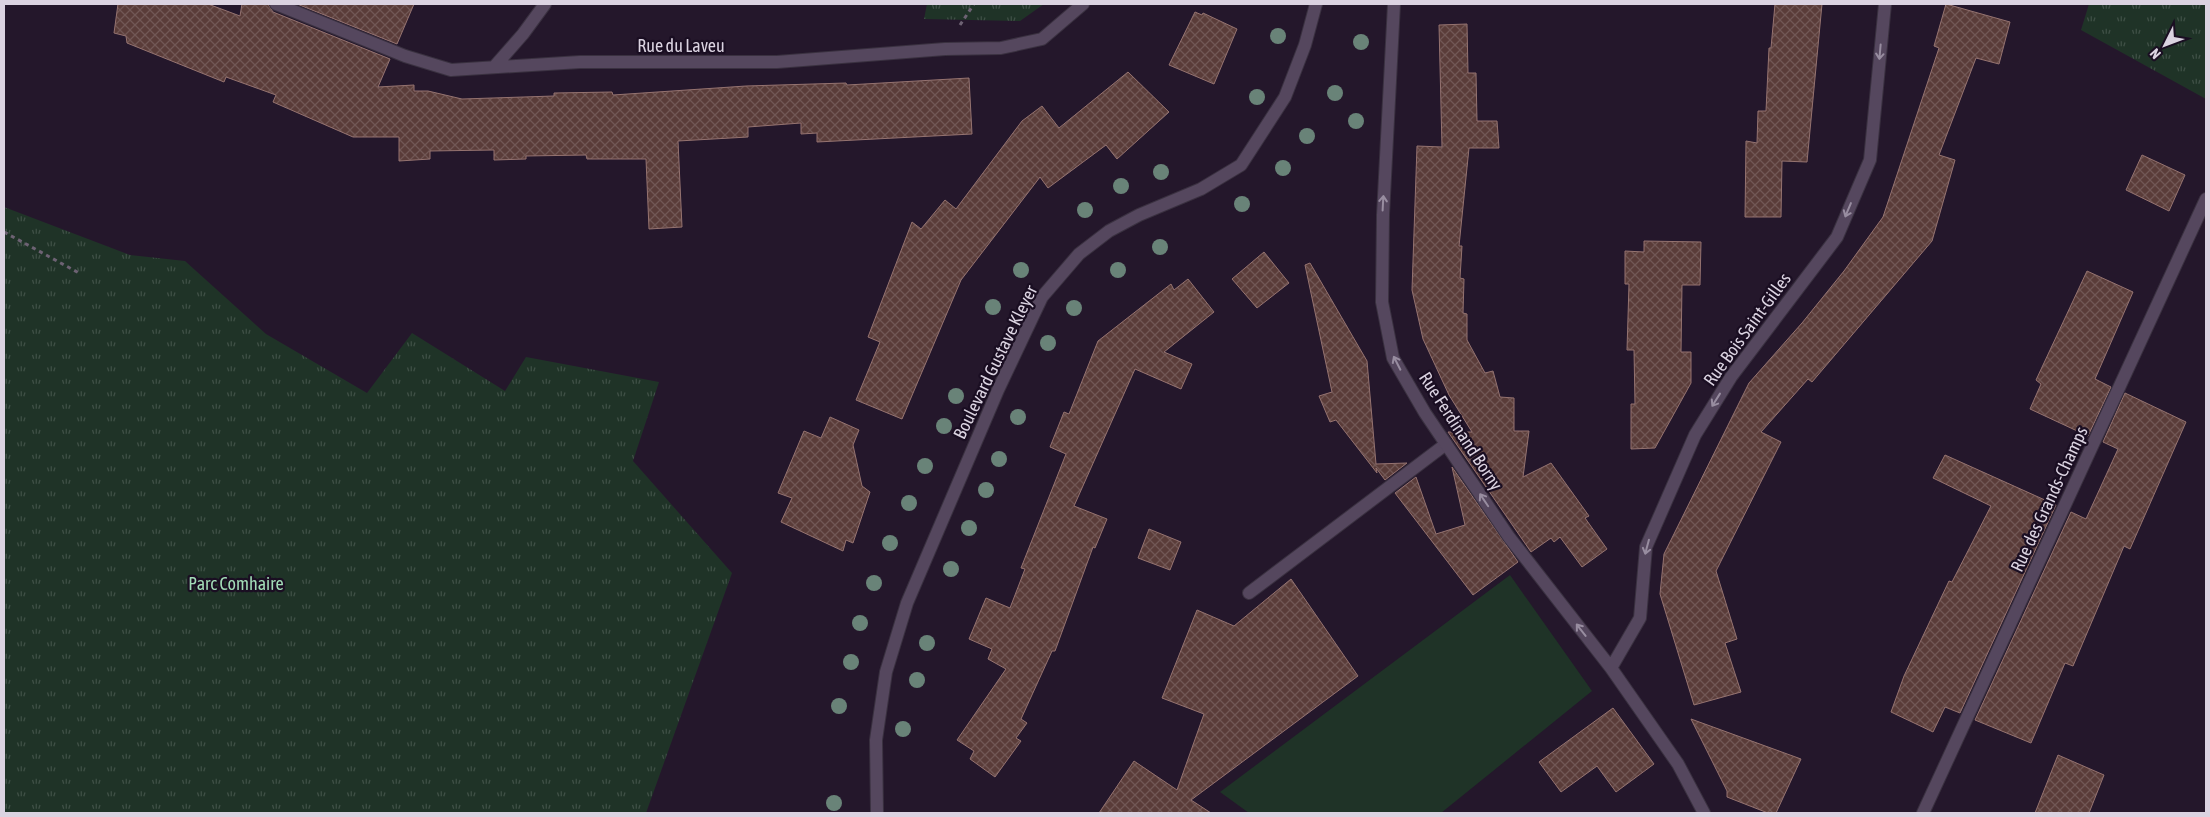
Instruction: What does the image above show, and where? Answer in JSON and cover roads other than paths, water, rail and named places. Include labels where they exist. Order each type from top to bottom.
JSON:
[{"type":"street","name":"Rue du Laveu","points":[[276,4],[405,56],[451,70],[580,62],[777,62],[945,49],[1001,48],[1042,39],[1083,4]]},
{"type":"street","points":[[494,67],[545,4]]},
{"type":"street","name":"Boulevard Gustave Kleyer","points":[[877,813],[877,730],[886,672],[907,603],[998,390],[1042,296],[1079,254],[1109,231],[1138,215],[1201,189],[1241,165],[1285,97],[1305,45],[1316,4]]},
{"type":"street","name":"Rue Ferdinand Borny","points":[[1394,4],[1382,216],[1382,302],[1394,358],[1425,413],[1509,537],[1611,668],[1678,764],[1704,813]]},
{"type":"street","name":"Rue Bois Saint-Gilles","points":[[1611,668],[1640,618],[1646,547],[1695,434],[1731,377],[1837,237],[1870,160],[1884,4]]},
{"type":"street","name":"Rue des Grands-Champs","points":[[1923,813],[2206,199]]},
{"type":"street","points":[[1249,593],[1446,444]]},
{"type":"park label","name":"Parc Comhaire","points":[[236,583]]}]
